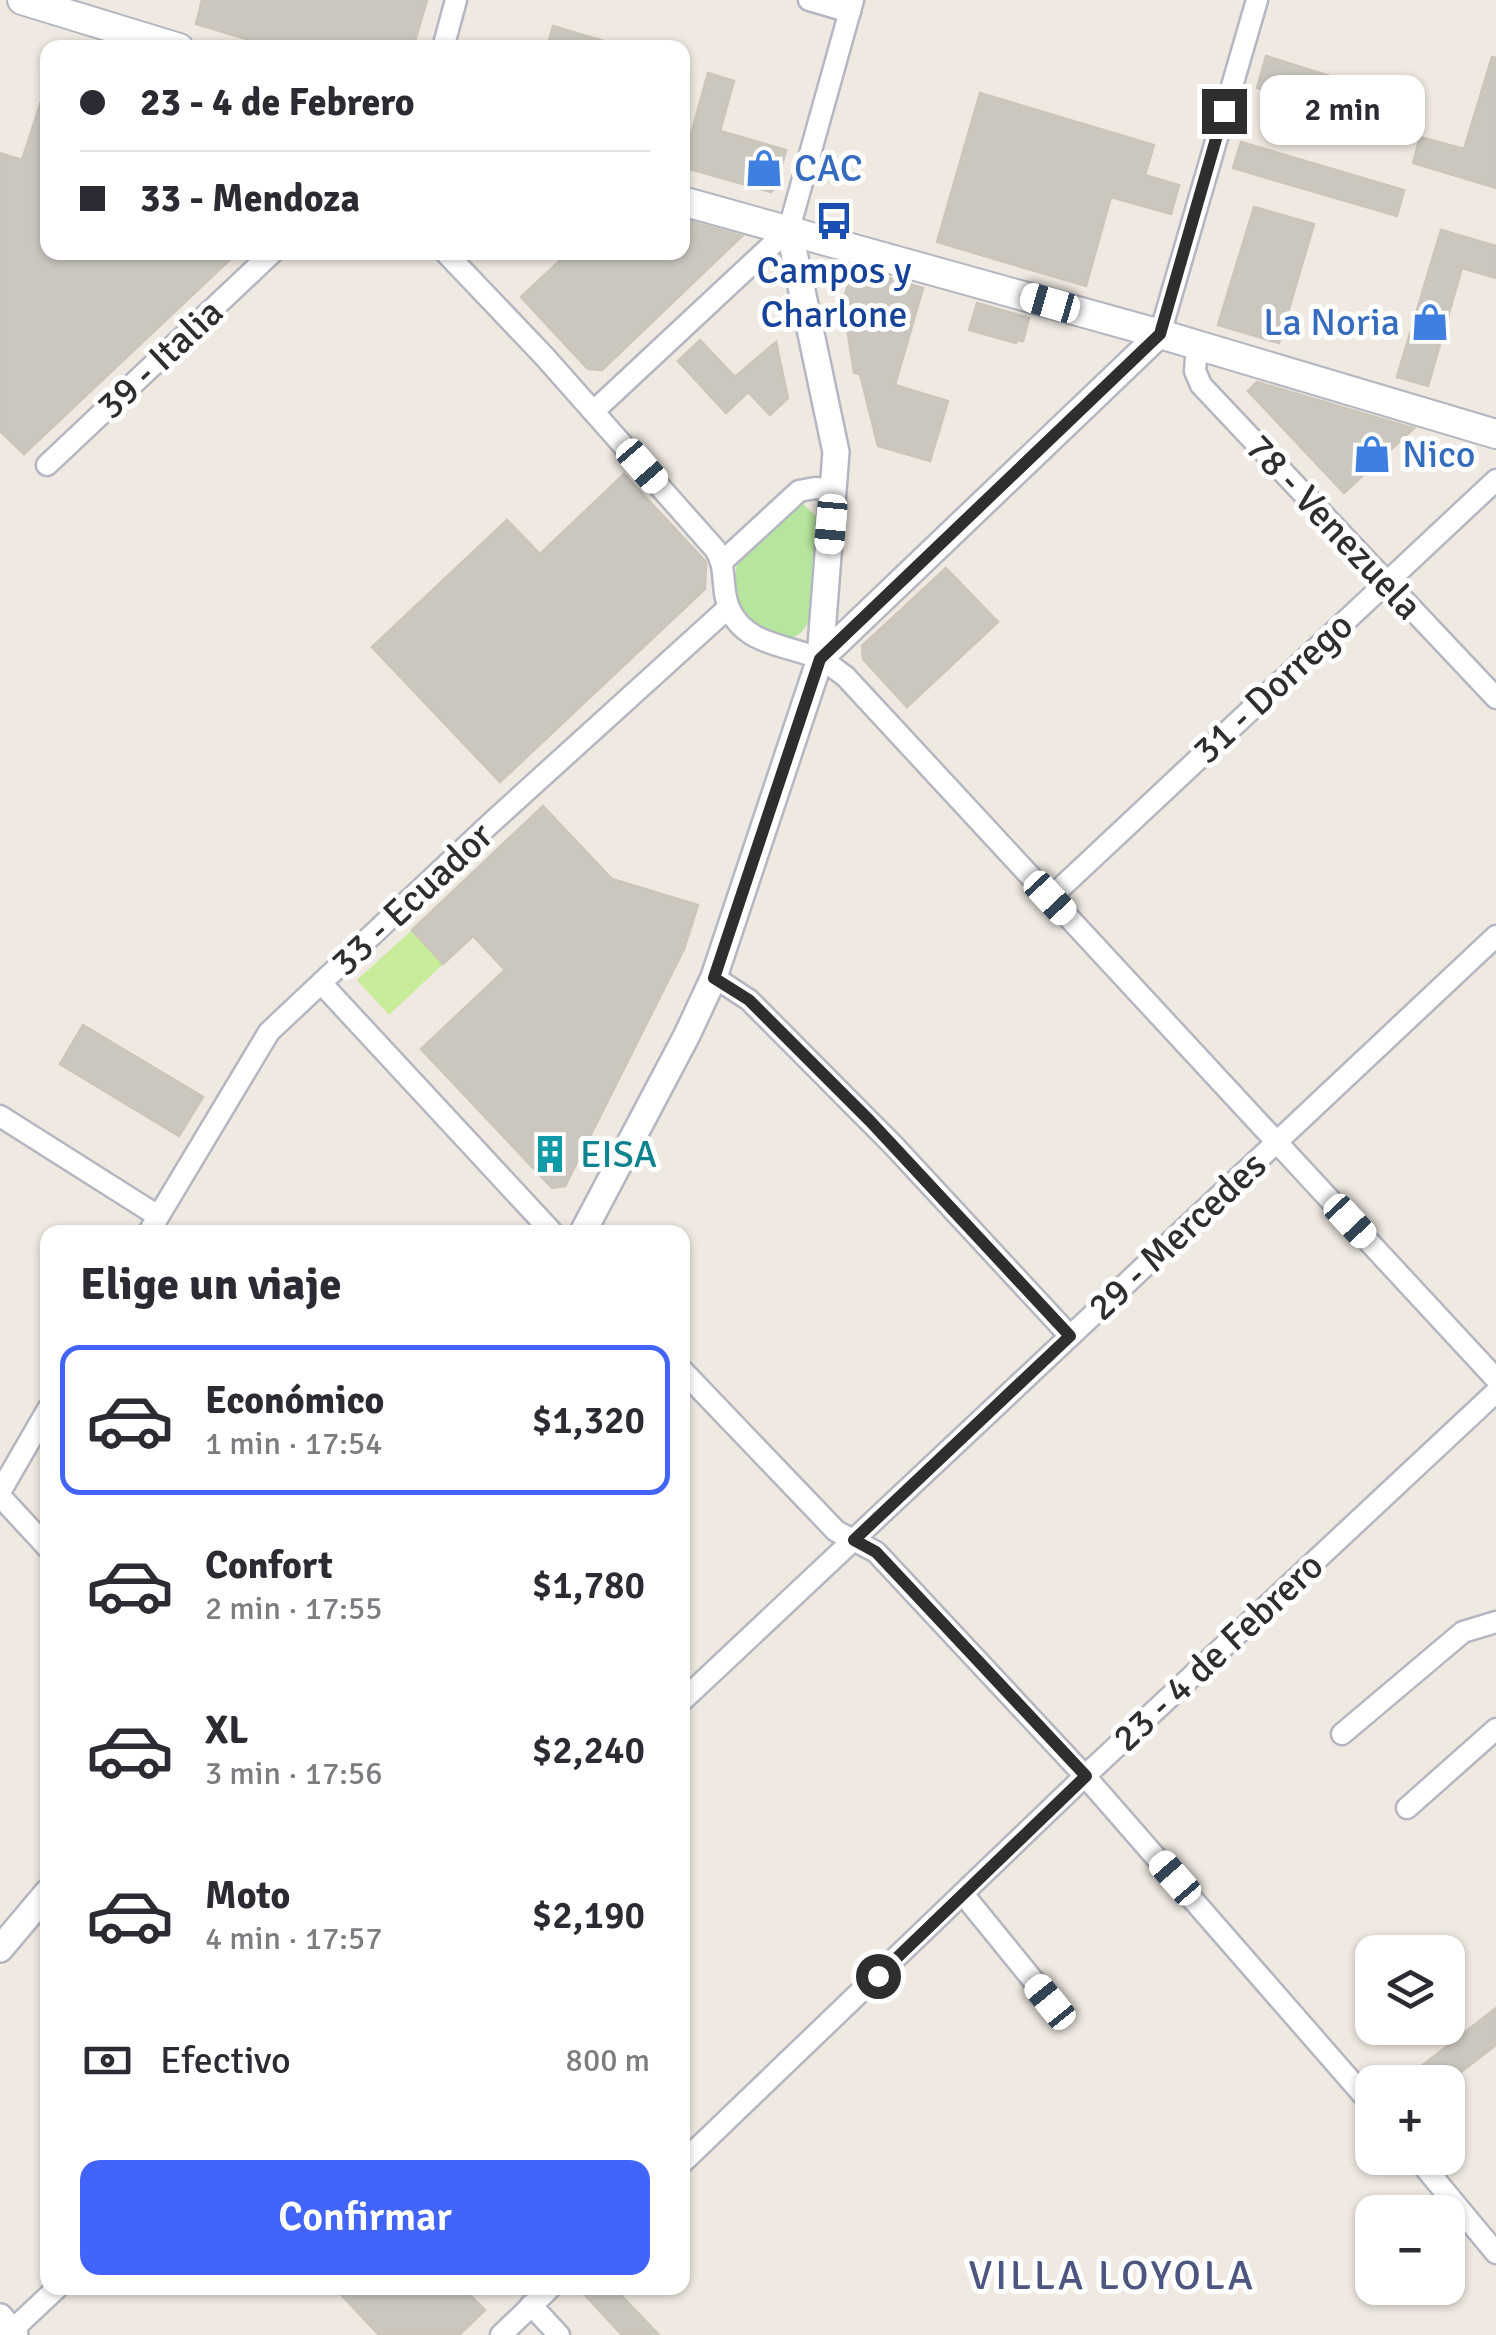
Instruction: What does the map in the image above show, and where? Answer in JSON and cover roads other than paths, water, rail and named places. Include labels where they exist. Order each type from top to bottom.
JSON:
[{"type":"main road","points":[[22,0],[154,40]]},
{"type":"main road","points":[[690,203],[1160,334],[1496,434]]},
{"type":"street","points":[[445,40],[456,0]]},
{"type":"street","points":[[586,1225],[714,978],[820,659],[834,490],[834,433],[790,229],[851,6],[809,0]]},
{"type":"street","points":[[820,659],[1160,334],[1257,0]]},
{"type":"street","points":[[594,412],[790,229]]},
{"type":"street","name":"39 - Italia","points":[[48,465],[265,260]]},
{"type":"street","points":[[452,260],[594,412],[723,561],[728,608],[755,638],[820,659],[845,676],[1496,1379]]},
{"type":"street","name":"78 - Venezuela","points":[[1197,345],[1195,370],[1201,385],[1496,698]]},
{"type":"street","name":"31 - Dorrego","points":[[1050,898],[1496,480]]},
{"type":"street","points":[[723,561],[799,491],[834,490]]},
{"type":"street","name":"33 - Ecuador","points":[[153,1224],[269,1032],[728,608]]},
{"type":"street","name":"29 - Mercedes","points":[[690,1694],[1496,936]]},
{"type":"street","points":[[714,978],[749,1000],[880,1132],[1070,1336]]},
{"type":"street","points":[[322,984],[546,1225]]},
{"type":"street","points":[[0,1116],[153,1224]]},
{"type":"street","points":[[690,1378],[836,1531],[876,1552],[1086,1776],[1355,2085]]},
{"type":"street","name":"23 - 4 de Febrero","points":[[690,2156],[1086,1776],[1496,1392]]},
{"type":"street","points":[[40,1423],[0,1494],[40,1539]]},
{"type":"street","points":[[1342,1734],[1463,1632],[1496,1622]]},
{"type":"street","points":[[1407,1808],[1496,1729]]},
{"type":"street","points":[[963,1894],[1050,2002]]},
{"type":"street","points":[[0,1949],[40,1902]]},
{"type":"street","points":[[1431,2175],[1496,2253]]},
{"type":"street","points":[[8,2330],[49,2295]]},
{"type":"street","points":[[501,2335],[543,2295]]},
{"type":"street","points":[[531,2306],[559,2335]]},
{"type":"place","name":"CAC","points":[[764,168]]},
{"type":"place","name":"Campos y Charlone","points":[[834,221]]},
{"type":"place","name":"La Noria","points":[[1430,322]]},
{"type":"place","name":"Nico","points":[[1372,454]]},
{"type":"place","name":"EISA","points":[[550,1154]]},
{"type":"district","name":"VILLA LOYOLA","points":[[1112,2275]]}]
